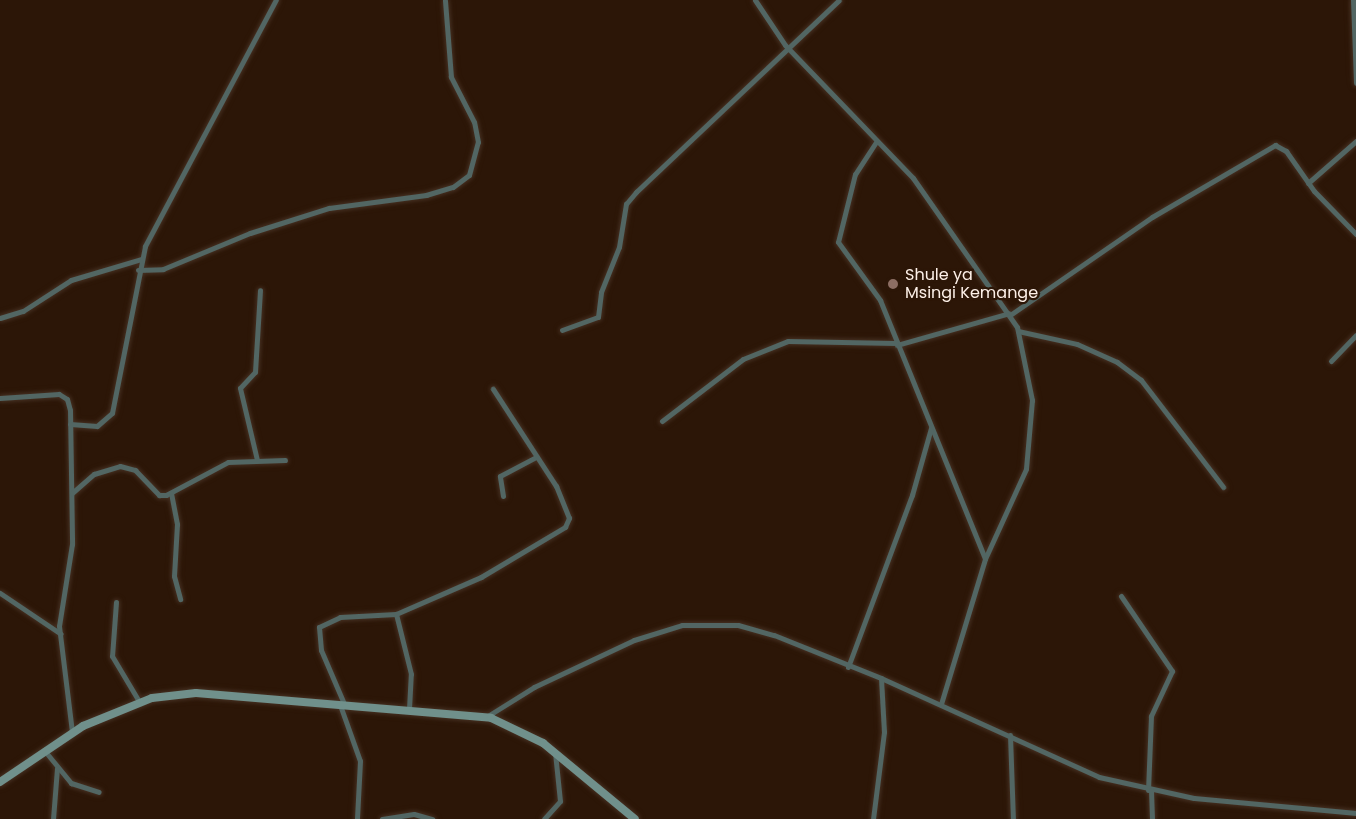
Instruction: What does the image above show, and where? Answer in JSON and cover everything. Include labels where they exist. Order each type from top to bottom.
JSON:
[{"type":"main road","points":[[0,782],[72,732],[140,704],[196,693],[486,717],[554,751],[635,819]]},
{"type":"street","points":[[70,424],[97,426],[115,407],[141,259],[276,0]]},
{"type":"street","points":[[138,270],[163,268],[250,232],[329,208],[426,195],[453,187],[469,175],[478,142],[474,122],[451,77],[445,0]]},
{"type":"street","points":[[755,0],[788,49],[913,178],[1009,314],[1018,331],[1032,400],[1032,430],[1026,469],[985,559],[941,704]]},
{"type":"street","points":[[562,330],[598,317],[600,292],[619,247],[626,204],[636,192],[839,0]]},
{"type":"street","points":[[1353,0],[1356,83]]},
{"type":"street","points":[[1308,183],[1356,141]]},
{"type":"street","points":[[876,142],[855,174],[838,242],[880,300],[985,559]]},
{"type":"street","points":[[662,421],[743,359],[788,341],[897,344],[1009,314],[1152,217],[1275,145],[1286,151],[1308,183],[1356,234]]},
{"type":"street","points":[[0,318],[23,310],[71,280],[141,259]]},
{"type":"street","points":[[257,460],[240,388],[255,372],[260,290]]},
{"type":"street","points":[[1018,331],[1077,344],[1117,362],[1141,380],[1223,487]]},
{"type":"street","points":[[1331,361],[1356,335]]},
{"type":"street","points":[[357,819],[360,761],[321,650],[319,627],[340,617],[396,614],[481,578],[565,527],[568,512],[494,389]]},
{"type":"street","points":[[0,398],[62,395],[70,410],[72,544],[62,591],[61,634],[72,732]]},
{"type":"street","points":[[848,667],[912,495],[931,428]]},
{"type":"street","points":[[504,496],[500,476],[536,457]]},
{"type":"street","points":[[72,492],[94,474],[120,466],[135,470],[159,495],[171,493],[205,471],[228,462],[285,460]]},
{"type":"street","points":[[171,493],[177,524],[174,576],[180,600]]},
{"type":"street","points":[[0,592],[61,634]]},
{"type":"street","points":[[1121,596],[1172,671],[1151,716],[1152,819]]},
{"type":"street","points":[[116,602],[112,656],[140,704]]},
{"type":"street","points":[[396,614],[411,674],[409,709]]},
{"type":"street","points":[[486,717],[534,687],[634,640],[682,625],[738,625],[774,635],[848,667],[881,678],[1099,777],[1150,790],[1356,813]]},
{"type":"street","points":[[873,819],[884,732],[881,678]]},
{"type":"street","points":[[1010,735],[1013,819]]},
{"type":"street","points":[[44,750],[72,783],[99,792]]},
{"type":"street","points":[[544,819],[560,801],[554,751]]},
{"type":"street","points":[[53,819],[57,768]]},
{"type":"street","points":[[382,819],[414,814],[432,819]]},
{"type":"place","name":"Shule ya Msingi Kemange","points":[[893,284]]}]
